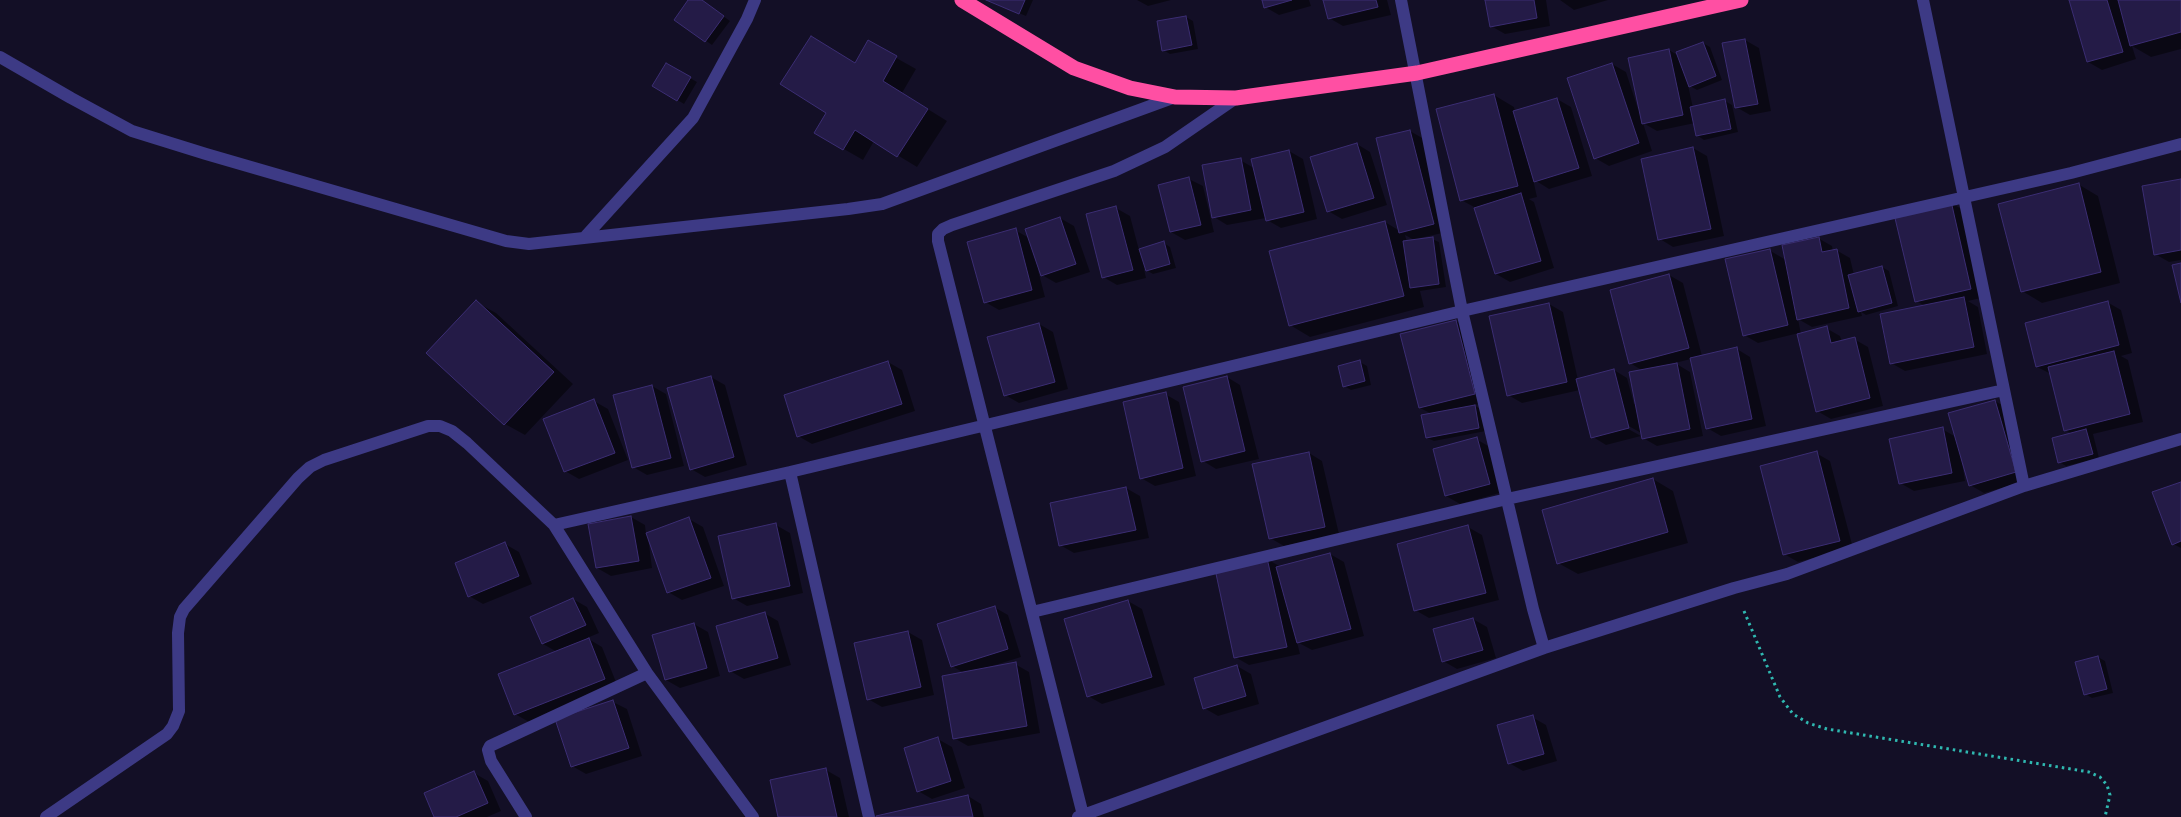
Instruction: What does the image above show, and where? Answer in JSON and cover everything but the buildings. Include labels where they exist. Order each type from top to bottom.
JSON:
[{"type":"highway","points":[[962,0],[1074,68],[1130,88],[1176,97],[1236,98],[1417,73],[1741,0]]},
{"type":"street","points":[[584,238],[692,118],[747,19],[755,0]]},
{"type":"street","points":[[1401,0],[1417,73],[1462,311],[1544,648]]},
{"type":"street","points":[[1923,0],[2024,486]]},
{"type":"street","points":[[0,57],[71,98],[132,130],[206,154],[506,241],[529,244],[848,210],[882,204],[1176,97]]},
{"type":"street","points":[[1236,98],[1165,147],[1114,171],[952,225],[943,229],[938,234],[1081,816],[1544,648],[1734,588],[1787,574],[2024,486],[2181,440]]},
{"type":"street","points":[[554,525],[790,472],[1462,311],[2072,173],[2181,144]]},
{"type":"street","points":[[1032,612],[1507,500],[2004,390]]},
{"type":"street","points":[[46,817],[167,734],[173,726],[179,711],[178,633],[180,617],[197,595],[310,467],[324,460],[428,426],[440,426],[452,431],[554,525],[647,673],[753,817]]},
{"type":"street","points":[[790,472],[869,817]]},
{"type":"street","points":[[526,817],[492,761],[488,750],[490,746],[647,673]]},
{"type":"path","points":[[1734,588],[1780,697],[1793,714],[1808,723],[1827,729],[2089,772],[2100,777],[2107,785],[2110,795],[2105,817]]}]
